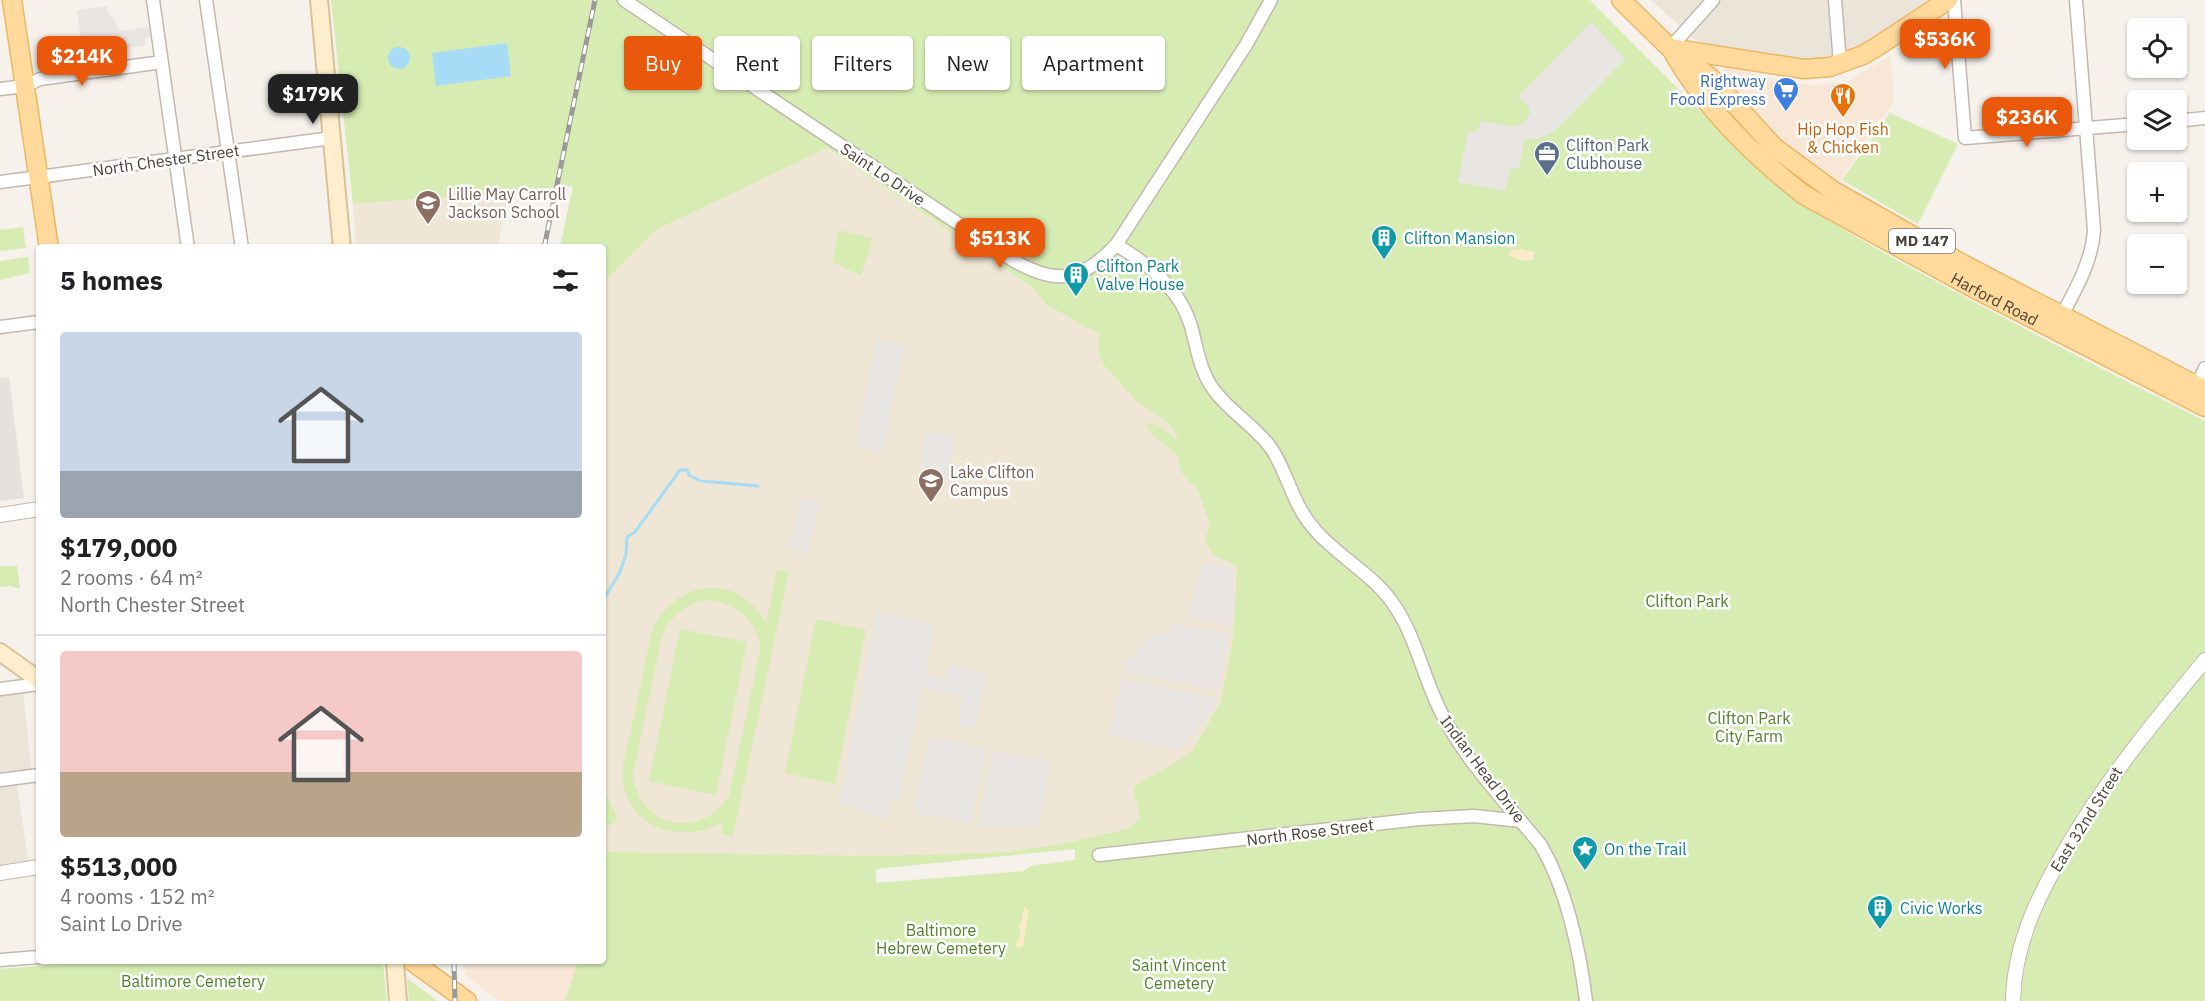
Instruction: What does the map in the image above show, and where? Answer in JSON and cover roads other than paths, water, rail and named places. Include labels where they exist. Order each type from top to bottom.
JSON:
[{"type":"main road","points":[[12,0],[47,244]]},
{"type":"main road","points":[[319,0],[342,244]]},
{"type":"main road","name":"Harford Road","points":[[1621,0],[1670,48],[1712,78],[1774,147],[1832,190],[1959,262],[2058,323],[2199,396]]},
{"type":"main road","points":[[1670,48],[1804,69],[1830,67],[1878,46],[1948,0]]},
{"type":"main road","points":[[1670,48],[1700,41],[1712,42],[1749,54],[1763,62]]},
{"type":"main road","name":"Harford Road","points":[[1670,48],[1692,85],[1733,130],[1771,168],[1804,195],[1977,290],[2058,323]]},
{"type":"main road","points":[[1712,78],[1713,72],[1720,63],[1735,59]]},
{"type":"main road","points":[[0,652],[36,680]]},
{"type":"main road","points":[[395,964],[398,1001]]},
{"type":"main road","points":[[415,964],[467,1001]]},
{"type":"street","points":[[153,0],[187,244]]},
{"type":"street","points":[[206,0],[241,244]]},
{"type":"street","name":"Saint Lo Drive","points":[[624,0],[1030,270],[1051,276],[1076,274],[1097,264],[1116,245],[1234,63],[1271,0]]},
{"type":"street","points":[[1670,48],[1713,0]]},
{"type":"street","points":[[1835,0],[1840,64]]},
{"type":"street","points":[[1954,0],[1965,138],[2127,125]]},
{"type":"street","points":[[2058,323],[2083,273],[2094,239],[2094,204],[2076,0]]},
{"type":"street","points":[[0,89],[25,86],[40,79],[162,62]]},
{"type":"street","points":[[2187,120],[2205,118]]},
{"type":"street","name":"North Chester Street","points":[[0,182],[332,138]]},
{"type":"street","name":"Indian Head Drive","points":[[1116,245],[1152,269],[1177,297],[1187,317],[1207,380],[1214,391],[1252,427],[1272,450],[1307,522],[1335,551],[1376,585],[1392,602],[1407,628],[1442,716],[1473,761],[1540,844],[1555,873],[1570,921],[1586,1001]]},
{"type":"street","points":[[0,327],[36,322]]},
{"type":"street","points":[[2199,396],[2205,368]]},
{"type":"street","points":[[0,515],[36,509]]},
{"type":"street","name":"East 32nd Street","points":[[2013,1001],[2015,971],[2023,936],[2042,892],[2059,861],[2107,783],[2150,725],[2205,660]]},
{"type":"street","points":[[0,689],[36,683]]},
{"type":"street","points":[[0,780],[36,775]]},
{"type":"street","name":"North Rose Street","points":[[1099,855],[1448,817],[1474,816],[1521,821]]},
{"type":"street","points":[[0,873],[36,867]]},
{"type":"street","points":[[0,960],[36,957]]},
{"type":"water","points":[[507,43],[511,76],[436,86],[432,53]]},
{"type":"water","points":[[399,47],[407,50],[410,58],[407,66],[399,69],[391,66],[388,58],[391,50]]},
{"type":"waterway","points":[[606,596],[620,572],[626,554],[627,537],[635,532],[680,470],[687,470],[689,475],[699,480]]},
{"type":"waterway","points":[[702,481],[758,486]]},
{"type":"railway","points":[[545,244],[595,0]]},
{"type":"railway","points":[[454,964],[455,1001]]},
{"type":"place","name":"Rightway Food Express","points":[[1786,113]]},
{"type":"place","name":"Hip Hop Fish & Chicken","points":[[1843,119]]},
{"type":"place","name":"Clifton Park Clubhouse","points":[[1547,177]]},
{"type":"place","name":"Lillie May Carroll Jackson School","points":[[428,226]]},
{"type":"place","name":"Clifton Mansion","points":[[1384,261]]},
{"type":"place","name":"Clifton Park Valve House","points":[[1076,298]]},
{"type":"place","name":"Lake Clifton Campus","points":[[931,504]]},
{"type":"place","name":"On the Trail","points":[[1585,872]]},
{"type":"place","name":"Civic Works","points":[[1880,931]]},
{"type":"park label","name":"Clifton Park","points":[[1687,601]]},
{"type":"park label","name":"Clifton Park City Farm","points":[[1749,727]]},
{"type":"park label","name":"Baltimore Hebrew Cemetery","points":[[941,939]]},
{"type":"park label","name":"Saint Vincent Cemetery","points":[[1179,974]]},
{"type":"park label","name":"Baltimore Cemetery","points":[[193,981]]}]
